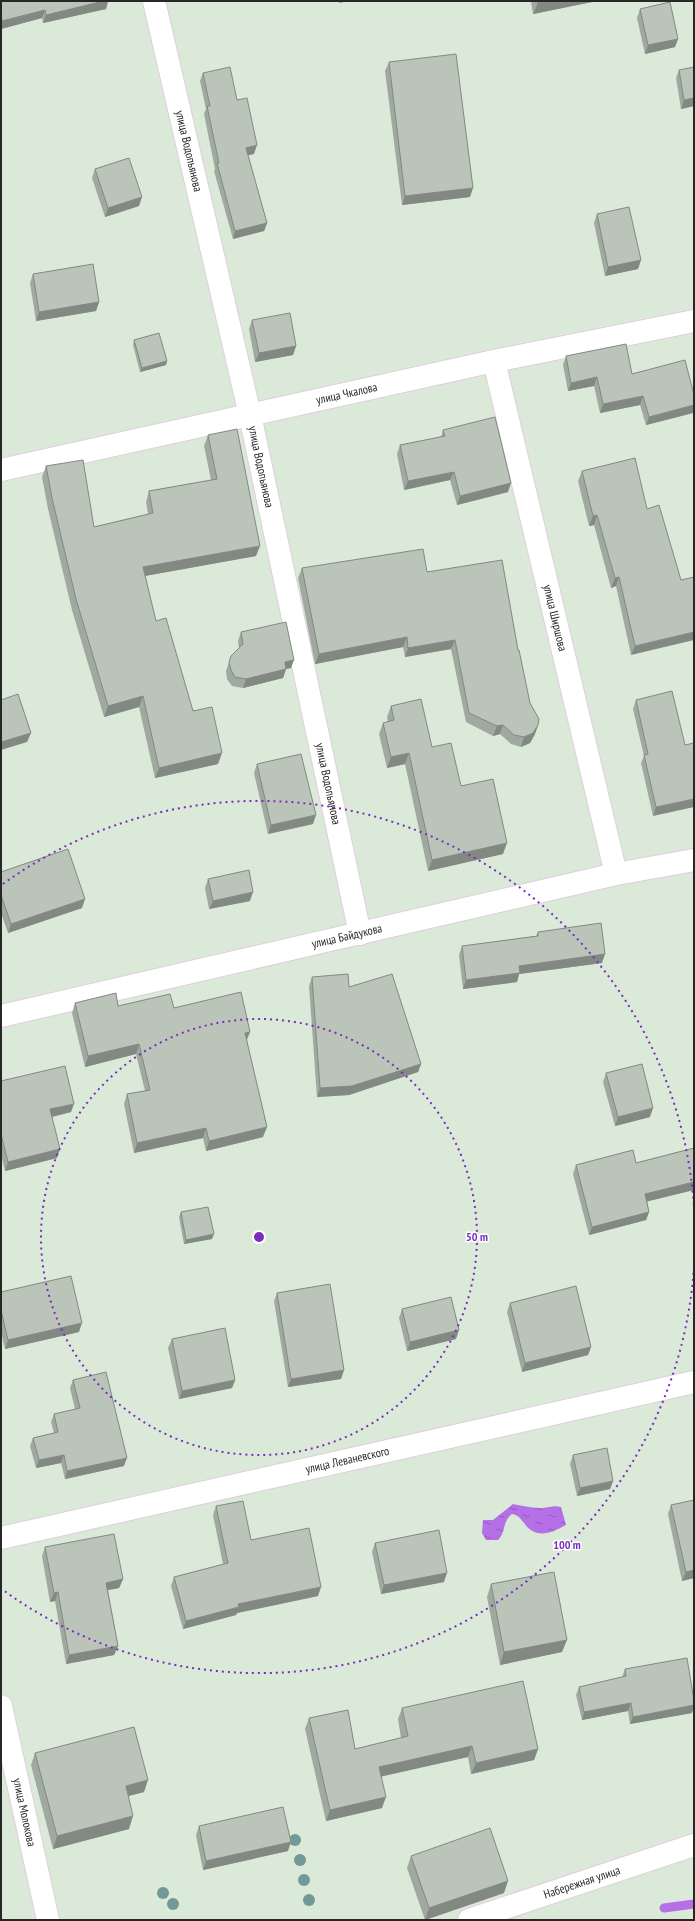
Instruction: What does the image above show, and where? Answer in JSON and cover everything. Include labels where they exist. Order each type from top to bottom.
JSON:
[{"type":"street","name":"улица Водопьянова","points":[[154,1],[250,415],[360,934]]},
{"type":"street","name":"улица Чкалова","points":[[1,470],[494,361],[694,321]]},
{"type":"street","name":"улица Ширшова","points":[[494,361],[616,874]]},
{"type":"street","name":"улица Байдукова","points":[[1,1016],[616,874],[694,860]]},
{"type":"street","name":"улица Леваневского","points":[[1,1538],[694,1382]]},
{"type":"street","name":"улица Молокова","points":[[1,1706],[48,1920]]},
{"type":"street","name":"Набережная улица","points":[[469,1920],[694,1845]]},
{"type":"water","points":[[513,1504],[538,1508],[554,1506],[561,1507],[566,1525],[549,1532],[534,1532],[519,1517],[512,1514],[507,1520],[498,1540],[486,1540],[482,1533],[483,1520],[493,1520]]},
{"type":"building","points":[[1,1],[104,1],[46,15],[45,10],[2,21]]},
{"type":"building","points":[[670,2],[678,39],[648,45],[640,9]]},
{"type":"building","points":[[456,54],[473,188],[405,196],[389,62]]},
{"type":"building","points":[[230,67],[237,100],[247,98],[257,145],[246,148],[267,223],[235,231],[217,163],[219,163],[207,106],[210,106],[203,73]]},
{"type":"building","points":[[694,67],[694,98],[684,100],[679,70]]},
{"type":"building","points":[[129,158],[142,197],[108,208],[95,169]]},
{"type":"building","points":[[629,207],[641,260],[608,267],[597,214]]},
{"type":"building","points":[[93,264],[99,302],[39,312],[33,274]]},
{"type":"building","points":[[290,313],[296,346],[259,353],[252,320]]},
{"type":"building","points":[[159,333],[167,361],[142,368],[134,340]]},
{"type":"building","points":[[626,344],[632,374],[685,360],[694,395],[694,405],[649,417],[643,396],[603,404],[597,377],[571,383],[566,356]]},
{"type":"building","points":[[495,417],[511,483],[460,496],[454,472],[408,481],[400,445],[445,436],[443,430]]},
{"type":"building","points":[[237,429],[260,546],[143,567],[156,621],[166,618],[193,711],[212,707],[222,753],[159,768],[143,696],[108,706],[76,599],[46,466],[83,460],[94,527],[153,513],[149,491],[217,479],[208,435]]},
{"type":"building","points":[[635,458],[647,509],[659,505],[681,580],[694,577],[694,632],[635,646],[619,577],[615,578],[597,515],[593,516],[582,471]]},
{"type":"building","points":[[423,549],[427,572],[502,560],[518,650],[530,703],[539,719],[538,725],[533,733],[524,737],[514,735],[503,725],[497,726],[469,713],[455,640],[408,648],[407,637],[319,654],[302,568]]},
{"type":"building","points":[[286,622],[294,660],[285,662],[286,669],[246,679],[235,677],[229,662],[231,656],[243,644],[241,632]]},
{"type":"building","points":[[672,691],[685,745],[694,743],[694,799],[656,807],[644,755],[648,754],[636,700]]},
{"type":"building","points":[[18,694],[31,733],[1,742],[1,700]]},
{"type":"building","points":[[421,699],[432,747],[451,743],[461,786],[493,779],[507,843],[432,860],[409,753],[391,757],[383,723],[394,720],[391,706]]},
{"type":"building","points":[[301,754],[316,815],[271,825],[257,764]]},
{"type":"building","points":[[68,849],[85,899],[11,924],[1,895],[1,872]]},
{"type":"building","points":[[249,870],[253,892],[213,901],[208,879]]},
{"type":"building","points":[[601,923],[605,954],[519,966],[520,973],[466,980],[462,946],[538,936],[538,932]]},
{"type":"building","points":[[348,974],[349,987],[392,974],[421,1064],[352,1086],[320,1088],[312,977]]},
{"type":"building","points":[[241,992],[250,1032],[245,1033],[267,1127],[209,1141],[206,1128],[137,1143],[127,1094],[150,1090],[139,1044],[88,1056],[75,1003],[116,993],[118,1006],[170,994],[174,1008]]},
{"type":"building","points":[[642,1064],[653,1108],[618,1117],[606,1073]]},
{"type":"building","points":[[65,1066],[74,1104],[50,1109],[60,1149],[8,1162],[1,1134],[1,1081]]},
{"type":"building","points":[[694,1148],[694,1182],[645,1194],[649,1212],[592,1227],[576,1165],[633,1150],[636,1163]]},
{"type":"building","points":[[208,1207],[214,1234],[186,1240],[181,1212]]},
{"type":"building","points":[[71,1276],[82,1323],[8,1340],[1,1310],[1,1292]]},
{"type":"building","points":[[330,1284],[344,1370],[291,1379],[277,1293]]},
{"type":"building","points":[[576,1286],[591,1347],[525,1363],[510,1303]]},
{"type":"building","points":[[451,1297],[459,1330],[410,1342],[402,1309]]},
{"type":"building","points":[[225,1328],[235,1380],[182,1391],[172,1339]]},
{"type":"building","points":[[106,1372],[127,1458],[67,1471],[64,1455],[39,1460],[33,1438],[58,1432],[54,1414],[80,1408],[73,1380]]},
{"type":"building","points":[[607,1448],[613,1481],[580,1488],[573,1455]]},
{"type":"building","points":[[694,1500],[694,1570],[686,1572],[671,1505]]},
{"type":"building","points":[[243,1501],[251,1540],[309,1528],[321,1587],[238,1604],[239,1607],[186,1621],[174,1577],[228,1563],[216,1506]]},
{"type":"building","points":[[439,1530],[447,1573],[384,1585],[375,1543]]},
{"type":"building","points":[[114,1534],[123,1579],[106,1583],[118,1646],[69,1655],[58,1592],[54,1593],[45,1547]]},
{"type":"building","points":[[554,1572],[567,1640],[504,1652],[491,1584]]},
{"type":"building","points":[[687,1658],[694,1705],[633,1717],[631,1703],[584,1712],[579,1687],[626,1676],[625,1669]]},
{"type":"building","points":[[523,1681],[538,1749],[476,1763],[472,1746],[379,1767],[386,1797],[330,1810],[309,1718],[348,1710],[355,1749],[408,1736],[402,1708]]},
{"type":"building","points":[[134,1727],[148,1780],[126,1786],[133,1816],[57,1836],[35,1753]]},
{"type":"building","points":[[283,1807],[291,1842],[206,1861],[199,1826]]},
{"type":"building","points":[[490,1828],[508,1881],[429,1908],[411,1856]]},
{"type":"waterway","points":[[664,1908],[694,1904]]}]
